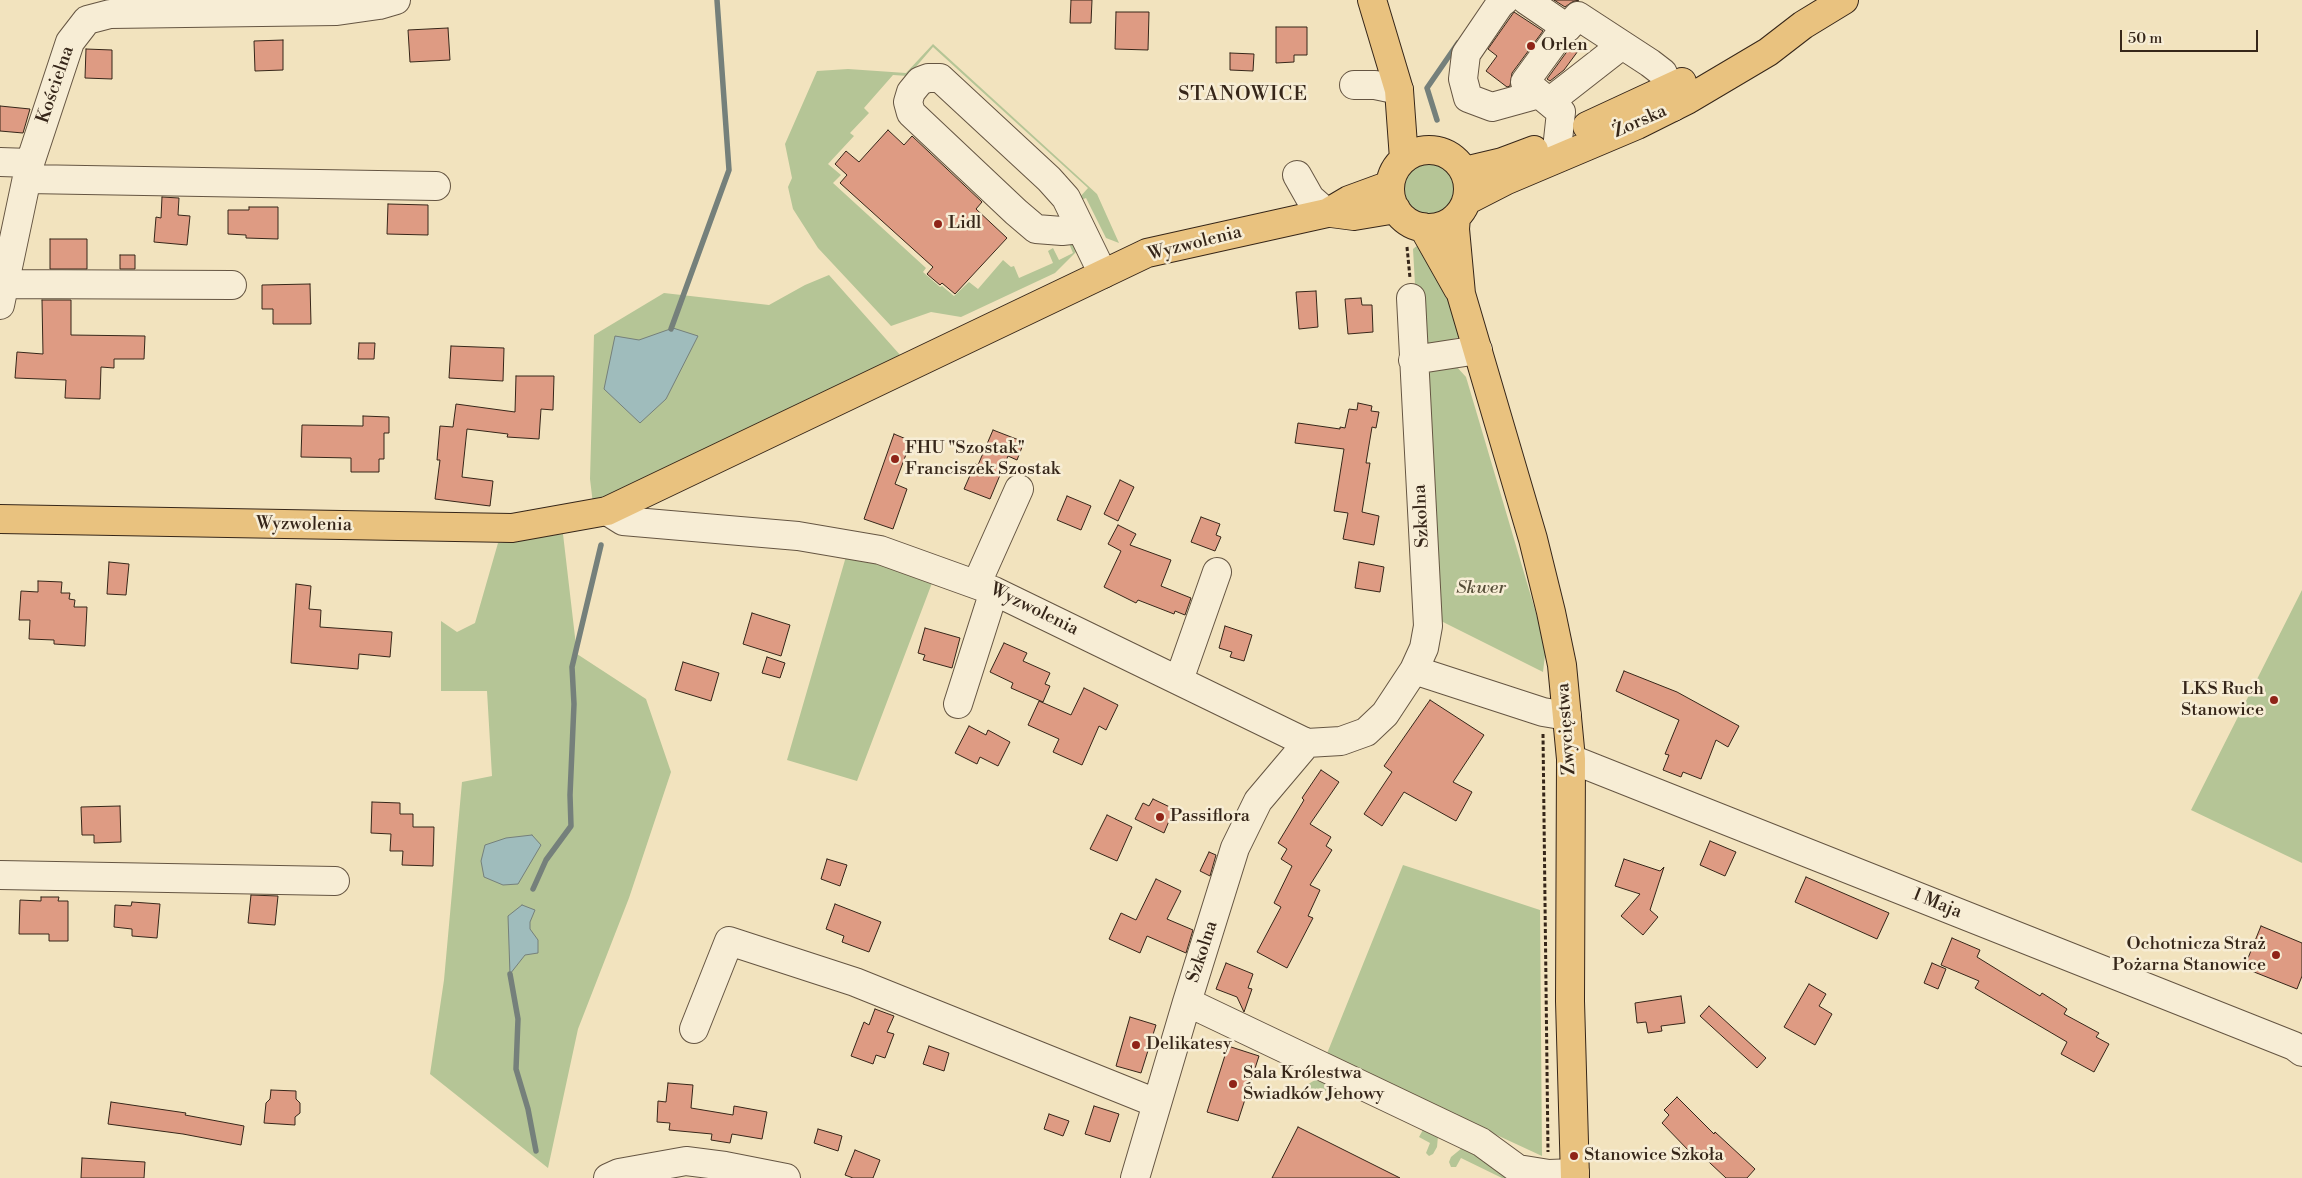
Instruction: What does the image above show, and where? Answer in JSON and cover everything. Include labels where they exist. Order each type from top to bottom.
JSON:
[{"type":"main road","points":[[1372,0],[1399,90],[1404,159]]},
{"type":"main road","name":"Żorska","points":[[1461,209],[1507,180],[1670,98],[1803,25],[1844,0]]},
{"type":"main road","points":[[1399,90],[1414,110],[1430,150]]},
{"type":"main road","name":"Żorska","points":[[1464,171],[1502,162],[1670,98]]},
{"type":"main road","points":[[1430,150],[1444,153],[1456,160],[1464,171],[1468,186],[1461,209],[1441,226],[1404,210],[1393,175],[1404,159],[1412,154],[1430,150]]},
{"type":"main road","name":"Wyzwolenia","points":[[0,519],[512,528],[607,511],[1147,253],[1328,213],[1349,200],[1404,210]]},
{"type":"main road","name":"Zwycięstwa","points":[[1461,209],[1455,229],[1461,294],[1548,597],[1562,665],[1555,714],[1571,759],[1570,1001],[1566,1175]]},
{"type":"main road","name":"Zwycięstwa","points":[[1404,210],[1461,294]]},
{"type":"street","name":"Kościelna","points":[[2,294],[29,171],[70,42],[87,20],[110,14],[337,12],[379,5],[396,0]]},
{"type":"street","points":[[1505,0],[1500,4],[1466,54],[1463,79],[1468,98],[1492,107],[1544,98],[1622,45]]},
{"type":"street","points":[[1526,0],[1567,28]]},
{"type":"street","points":[[1558,140],[1561,112],[1525,82],[1563,30],[1578,16],[1663,73],[1670,98]]},
{"type":"street","points":[[1080,229],[1062,232],[1036,229],[1016,212],[911,113],[908,102],[911,92],[920,80],[940,78],[990,122],[1066,198],[1103,274]]},
{"type":"street","points":[[1354,85],[1375,85],[1399,90]]},
{"type":"street","points":[[0,162],[29,171],[436,186]]},
{"type":"street","points":[[1297,175],[1310,198],[1328,213]]},
{"type":"street","points":[[2,294],[232,285]]},
{"type":"street","name":"Szkolna","points":[[1411,298],[1428,626],[1424,648],[1414,670]]},
{"type":"street","points":[[1414,360],[1478,350]]},
{"type":"street","points":[[958,704],[985,587],[1019,489]]},
{"type":"street","name":"Wyzwolenia","points":[[607,511],[623,521],[798,536],[880,550],[985,587],[1307,743],[1341,741],[1366,732],[1385,714],[1414,670]]},
{"type":"street","points":[[1179,680],[1216,572]]},
{"type":"street","points":[[1414,670],[1555,714]]},
{"type":"street","name":"Szkolna","points":[[1135,1178],[1156,1103],[1236,848],[1258,801],[1307,743]]},
{"type":"street","name":"1 Maja","points":[[1571,759],[2285,1043],[2302,1052]]},
{"type":"street","points":[[0,875],[335,881]]},
{"type":"street","points":[[694,1029],[730,941],[855,982],[1156,1103]]},
{"type":"street","points":[[1187,1002],[1482,1142],[1518,1170],[1566,1175]]},
{"type":"street","points":[[608,1178],[619,1173],[686,1161],[725,1166],[786,1178]]},
{"type":"path","points":[[1404,210],[1411,298]]},
{"type":"path","points":[[1555,714],[1546,1103],[1566,1175]]},
{"type":"green space","points":[[933,44],[1097,194],[1119,243],[1106,238],[1086,198],[1081,200],[1079,198],[1088,188],[933,47],[908,76],[893,75],[864,108],[869,113],[850,133],[854,136],[828,164],[841,175],[833,183],[926,268],[923,272],[954,296],[969,282],[978,289],[1003,260],[1011,267],[1014,266],[1019,278],[1053,263],[1048,251],[1053,248],[1059,260],[1073,253],[1068,241],[1073,238],[1077,251],[1055,273],[961,317],[931,312],[891,326],[818,248],[793,209],[788,187],[792,178],[785,144],[817,71],[848,69],[906,73]]},
{"type":"green space","points":[[1429,163],[1439,165],[1448,171],[1454,180],[1456,190],[1454,200],[1448,209],[1439,215],[1429,217],[1419,215],[1410,209],[1404,200],[1402,190],[1404,180],[1410,171],[1419,165]]},
{"type":"green space","points":[[1418,245],[1429,251],[1452,305],[1460,337],[1424,348],[1417,320],[1413,249]]},
{"type":"green space","points":[[829,275],[901,356],[593,504],[590,479],[594,335],[664,293],[769,305],[805,285]]},
{"type":"green space","name":"Skwer","points":[[1456,366],[1466,377],[1546,647],[1543,672],[1439,620],[1426,369]]},
{"type":"green space","points":[[563,534],[577,654],[646,699],[671,772],[629,898],[578,1029],[548,1168],[430,1074],[444,980],[462,782],[492,776],[487,691],[441,691],[441,621],[457,632],[475,623],[498,543]]},
{"type":"green space","points":[[847,553],[932,583],[857,781],[787,760]]},
{"type":"green space","name":"LKS Ruch Stanowice","points":[[2302,590],[2302,863],[2191,810]]},
{"type":"green space","points":[[1403,865],[1540,910],[1542,1156],[1326,1056]]},
{"type":"green space","points":[[1320,1077],[1331,1081],[1326,1091],[1320,1088],[1314,1098],[1308,1097],[1304,1090],[1305,1086]]},
{"type":"green space","points":[[1424,1128],[1438,1136],[1437,1147],[1433,1154],[1429,1156],[1426,1153],[1430,1143],[1419,1137]]},
{"type":"green space","points":[[1462,1148],[1466,1148],[1517,1178],[1502,1178],[1461,1158],[1456,1167],[1451,1167],[1449,1162],[1451,1157]]},
{"type":"water","points":[[673,328],[698,336],[666,399],[640,423],[604,389],[615,336],[639,340]]},
{"type":"water","points":[[532,835],[541,845],[518,884],[503,885],[484,877],[481,861],[485,845],[506,838]]},
{"type":"water","points":[[522,905],[535,910],[530,922],[530,929],[538,940],[538,953],[525,955],[510,974],[508,916]]},
{"type":"building","points":[[1071,0],[1092,0],[1091,23],[1070,23]]},
{"type":"building","points":[[1554,0],[1579,0],[1565,7]]},
{"type":"building","points":[[1116,12],[1149,12],[1148,50],[1115,49]]},
{"type":"building","points":[[1514,12],[1543,31],[1512,73],[1510,86],[1507,87],[1486,71],[1497,56],[1488,49]]},
{"type":"building","points":[[1276,27],[1307,27],[1307,55],[1294,55],[1294,62],[1276,63]]},
{"type":"building","points":[[448,28],[450,60],[410,62],[408,30]]},
{"type":"building","points":[[283,40],[283,70],[255,71],[254,41]]},
{"type":"building","points":[[1571,46],[1578,51],[1564,70],[1550,81],[1547,79]]},
{"type":"building","points":[[86,49],[112,50],[112,79],[85,78]]},
{"type":"building","points":[[1230,53],[1254,54],[1253,71],[1230,70]]},
{"type":"building","points":[[0,106],[30,109],[23,133],[0,131]]},
{"type":"building","name":"Lidl","points":[[888,130],[904,145],[912,136],[982,202],[976,209],[1007,238],[955,294],[927,274],[933,267],[840,183],[847,175],[835,164],[846,151],[859,162]]},
{"type":"building","points":[[162,197],[179,198],[178,215],[190,216],[187,245],[154,242],[156,217],[161,218]]},
{"type":"building","points":[[388,204],[428,205],[428,235],[387,234]]},
{"type":"building","points":[[249,207],[278,207],[278,239],[246,238],[246,235],[228,234],[228,210],[249,210]]},
{"type":"building","points":[[50,239],[87,239],[87,269],[50,269]]},
{"type":"building","points":[[120,255],[135,255],[135,269],[120,269]]},
{"type":"building","points":[[310,284],[311,324],[273,324],[273,309],[262,309],[262,285]]},
{"type":"building","points":[[1316,291],[1318,327],[1299,329],[1296,292]]},
{"type":"building","points":[[1361,298],[1362,305],[1372,305],[1373,332],[1348,334],[1345,299]]},
{"type":"building","points":[[42,300],[71,300],[71,335],[145,336],[144,359],[114,359],[114,368],[101,367],[100,399],[65,398],[66,380],[15,378],[17,352],[43,354]]},
{"type":"building","points":[[359,343],[375,343],[374,359],[358,359]]},
{"type":"building","points":[[451,346],[504,348],[503,381],[449,378]]},
{"type":"building","points":[[516,376],[554,376],[553,410],[541,409],[539,439],[507,437],[508,434],[467,429],[462,477],[493,481],[490,506],[435,499],[440,460],[437,460],[440,426],[453,427],[456,404],[515,412]]},
{"type":"building","points":[[1358,403],[1372,406],[1371,411],[1379,412],[1376,428],[1372,427],[1366,463],[1370,463],[1362,512],[1379,516],[1374,545],[1343,539],[1348,513],[1334,511],[1344,449],[1295,443],[1298,423],[1340,429],[1340,427],[1345,428],[1349,409],[1357,410]]},
{"type":"building","points":[[363,416],[389,417],[389,433],[384,433],[384,459],[379,459],[379,472],[351,472],[351,458],[301,457],[302,425],[363,426]]},
{"type":"building","points":[[993,430],[1024,442],[1017,460],[1008,456],[990,499],[964,489],[975,464],[978,465]]},
{"type":"building","points":[[894,434],[911,441],[895,484],[907,489],[893,529],[864,519]]},
{"type":"building","points":[[1120,480],[1134,487],[1118,521],[1104,514]]},
{"type":"building","points":[[1067,496],[1091,506],[1081,530],[1057,520]]},
{"type":"building","points":[[1201,517],[1220,524],[1216,535],[1221,537],[1215,551],[1191,542]]},
{"type":"building","points":[[1118,525],[1136,534],[1130,545],[1171,560],[1161,586],[1191,598],[1185,615],[1175,611],[1174,614],[1138,600],[1136,603],[1104,587],[1121,551],[1108,544]]},
{"type":"building","points":[[109,562],[129,564],[126,595],[107,594]]},
{"type":"building","points":[[1359,562],[1384,567],[1380,592],[1355,588]]},
{"type":"building","points":[[38,581],[62,582],[61,593],[70,593],[69,599],[75,600],[74,607],[87,607],[85,646],[54,644],[54,640],[29,639],[30,620],[19,620],[21,591],[38,592]]},
{"type":"building","points":[[296,584],[311,586],[309,609],[321,610],[320,627],[392,632],[390,657],[359,654],[358,669],[291,663]]},
{"type":"building","points":[[752,613],[790,625],[781,656],[743,644]]},
{"type":"building","points":[[1225,626],[1252,635],[1244,661],[1230,657],[1232,652],[1219,648]]},
{"type":"building","points":[[925,628],[960,638],[952,668],[923,660],[925,655],[918,653]]},
{"type":"building","points":[[1004,643],[1027,653],[1023,661],[1050,673],[1045,684],[1050,686],[1043,702],[1011,688],[1013,683],[990,672]]},
{"type":"building","points":[[767,657],[785,663],[780,678],[762,673]]},
{"type":"building","points":[[683,662],[719,673],[711,701],[675,690]]},
{"type":"building","points":[[1624,671],[1677,692],[1739,726],[1728,747],[1716,740],[1701,779],[1683,772],[1681,777],[1663,770],[1669,755],[1665,754],[1679,720],[1616,691]]},
{"type":"building","points":[[1084,688],[1118,705],[1106,730],[1099,726],[1082,765],[1053,752],[1059,739],[1028,725],[1039,701],[1071,715]]},
{"type":"building","points":[[1430,700],[1484,735],[1453,782],[1472,792],[1456,821],[1404,792],[1382,826],[1364,814],[1392,772],[1384,766]]},
{"type":"building","points":[[969,726],[986,735],[988,730],[1010,742],[998,766],[980,757],[977,764],[955,753]]},
{"type":"building","points":[[1321,770],[1339,782],[1310,824],[1331,837],[1326,846],[1332,850],[1310,885],[1320,890],[1308,916],[1313,918],[1287,968],[1257,952],[1281,907],[1274,903],[1292,866],[1281,859],[1287,849],[1278,843],[1304,800],[1302,798]]},
{"type":"building","points":[[1153,799],[1174,809],[1164,833],[1135,819],[1143,803],[1149,806]]},
{"type":"building","points":[[372,802],[400,803],[400,814],[413,814],[413,827],[434,827],[433,866],[402,865],[403,851],[390,851],[391,834],[371,833]]},
{"type":"building","points":[[120,806],[121,842],[94,843],[94,835],[82,835],[81,807]]},
{"type":"building","points":[[1107,815],[1132,827],[1117,861],[1090,849]]},
{"type":"building","points":[[1710,841],[1736,852],[1725,876],[1700,865]]},
{"type":"building","points":[[1209,852],[1216,855],[1210,876],[1200,871]]},
{"type":"building","points":[[827,859],[847,865],[840,886],[821,879]]},
{"type":"building","points":[[1624,859],[1660,871],[1664,867],[1650,910],[1658,917],[1643,935],[1621,916],[1640,894],[1615,886]]},
{"type":"building","points":[[1806,877],[1889,913],[1877,939],[1795,902]]},
{"type":"building","points":[[1156,879],[1181,891],[1167,919],[1193,930],[1186,953],[1147,936],[1140,953],[1109,939],[1121,913],[1136,920]]},
{"type":"building","points":[[251,895],[278,896],[275,925],[248,923]]},
{"type":"building","points":[[41,897],[59,897],[58,901],[68,901],[68,941],[49,941],[49,934],[19,934],[20,900],[41,901]]},
{"type":"building","points":[[132,902],[160,904],[157,938],[132,936],[132,929],[114,927],[115,905],[131,906]]},
{"type":"building","points":[[835,904],[881,922],[869,952],[842,942],[844,936],[826,929]]},
{"type":"building","name":"Ochotnicza Straż Pożarna Stanowice","points":[[2261,926],[2302,943],[2302,976],[2297,989],[2244,968]]},
{"type":"building","points":[[1952,938],[1980,950],[1977,957],[2040,996],[2042,993],[2067,1009],[2064,1014],[2099,1033],[2096,1037],[2109,1044],[2094,1072],[2061,1054],[2067,1042],[1975,988],[1979,981],[1941,965]]},
{"type":"building","points":[[1226,963],[1253,974],[1248,988],[1252,989],[1244,1012],[1237,997],[1216,989]]},
{"type":"building","points":[[1932,963],[1946,969],[1938,989],[1924,983]]},
{"type":"building","points":[[1809,984],[1826,994],[1819,1006],[1832,1014],[1815,1045],[1784,1027]]},
{"type":"building","points":[[1681,996],[1685,1023],[1661,1026],[1662,1031],[1648,1033],[1646,1022],[1637,1023],[1635,1003]]},
{"type":"building","points":[[1709,1006],[1766,1058],[1757,1068],[1700,1016]]},
{"type":"building","points":[[875,1009],[894,1016],[887,1032],[894,1034],[885,1058],[876,1055],[873,1064],[851,1056],[864,1022],[869,1025]]},
{"type":"building","name":"Delikatesy","points":[[1130,1017],[1156,1025],[1141,1073],[1116,1066]]},
{"type":"building","points":[[929,1046],[949,1053],[944,1071],[923,1064]]},
{"type":"building","name":"Sala Królestwa Świadków Jehowy","points":[[1228,1046],[1259,1056],[1238,1121],[1207,1112]]},
{"type":"building","points":[[668,1083],[693,1085],[691,1108],[733,1115],[734,1106],[767,1112],[762,1139],[732,1134],[730,1143],[711,1140],[712,1134],[669,1130],[670,1123],[657,1122],[658,1101],[666,1102]]},
{"type":"building","points":[[271,1090],[296,1091],[296,1099],[300,1103],[300,1113],[295,1117],[295,1125],[264,1123],[266,1103],[270,1099]]},
{"type":"building","points":[[1677,1097],[1714,1134],[1715,1132],[1755,1169],[1747,1178],[1726,1178],[1694,1148],[1690,1152],[1662,1123],[1669,1115],[1664,1110]]},
{"type":"building","points":[[111,1102],[186,1113],[185,1115],[244,1126],[241,1145],[183,1134],[108,1124]]},
{"type":"building","points":[[1094,1106],[1119,1114],[1110,1142],[1085,1134]]},
{"type":"building","points":[[1049,1114],[1069,1121],[1063,1136],[1044,1129]]},
{"type":"building","points":[[1298,1127],[1400,1178],[1272,1178]]},
{"type":"building","points":[[818,1129],[842,1136],[838,1151],[814,1143]]},
{"type":"building","points":[[855,1150],[880,1160],[873,1178],[853,1178],[845,1175]]},
{"type":"building","points":[[82,1158],[145,1162],[144,1178],[81,1178]]},
{"type":"waterway","points":[[671,329],[729,170],[717,0]]},
{"type":"waterway","points":[[1437,120],[1427,88],[1458,43]]},
{"type":"waterway","points":[[533,889],[546,860],[571,826],[570,795],[574,704],[572,667],[601,545]]},
{"type":"waterway","points":[[510,974],[518,1019],[516,1069],[528,1109],[536,1151]]},
{"type":"place","name":"Orlen","points":[[1531,46]]},
{"type":"place","name":"Lidl","points":[[938,224]]},
{"type":"place","name":"FHU \"Szostak\" Franciszek Szostak","points":[[895,459]]},
{"type":"place","name":"LKS Ruch Stanowice","points":[[2274,700]]},
{"type":"place","name":"Passiflora","points":[[1160,817]]},
{"type":"place","name":"Ochotnicza Straż Pożarna Stanowice","points":[[2276,955]]},
{"type":"place","name":"Delikatesy","points":[[1136,1045]]},
{"type":"place","name":"Sala Królestwa Świadków Jehowy","points":[[1233,1084]]},
{"type":"place","name":"Stanowice Szkoła","points":[[1574,1156]]},
{"type":"district","name":"STANOWICE","points":[[1243,95]]}]
